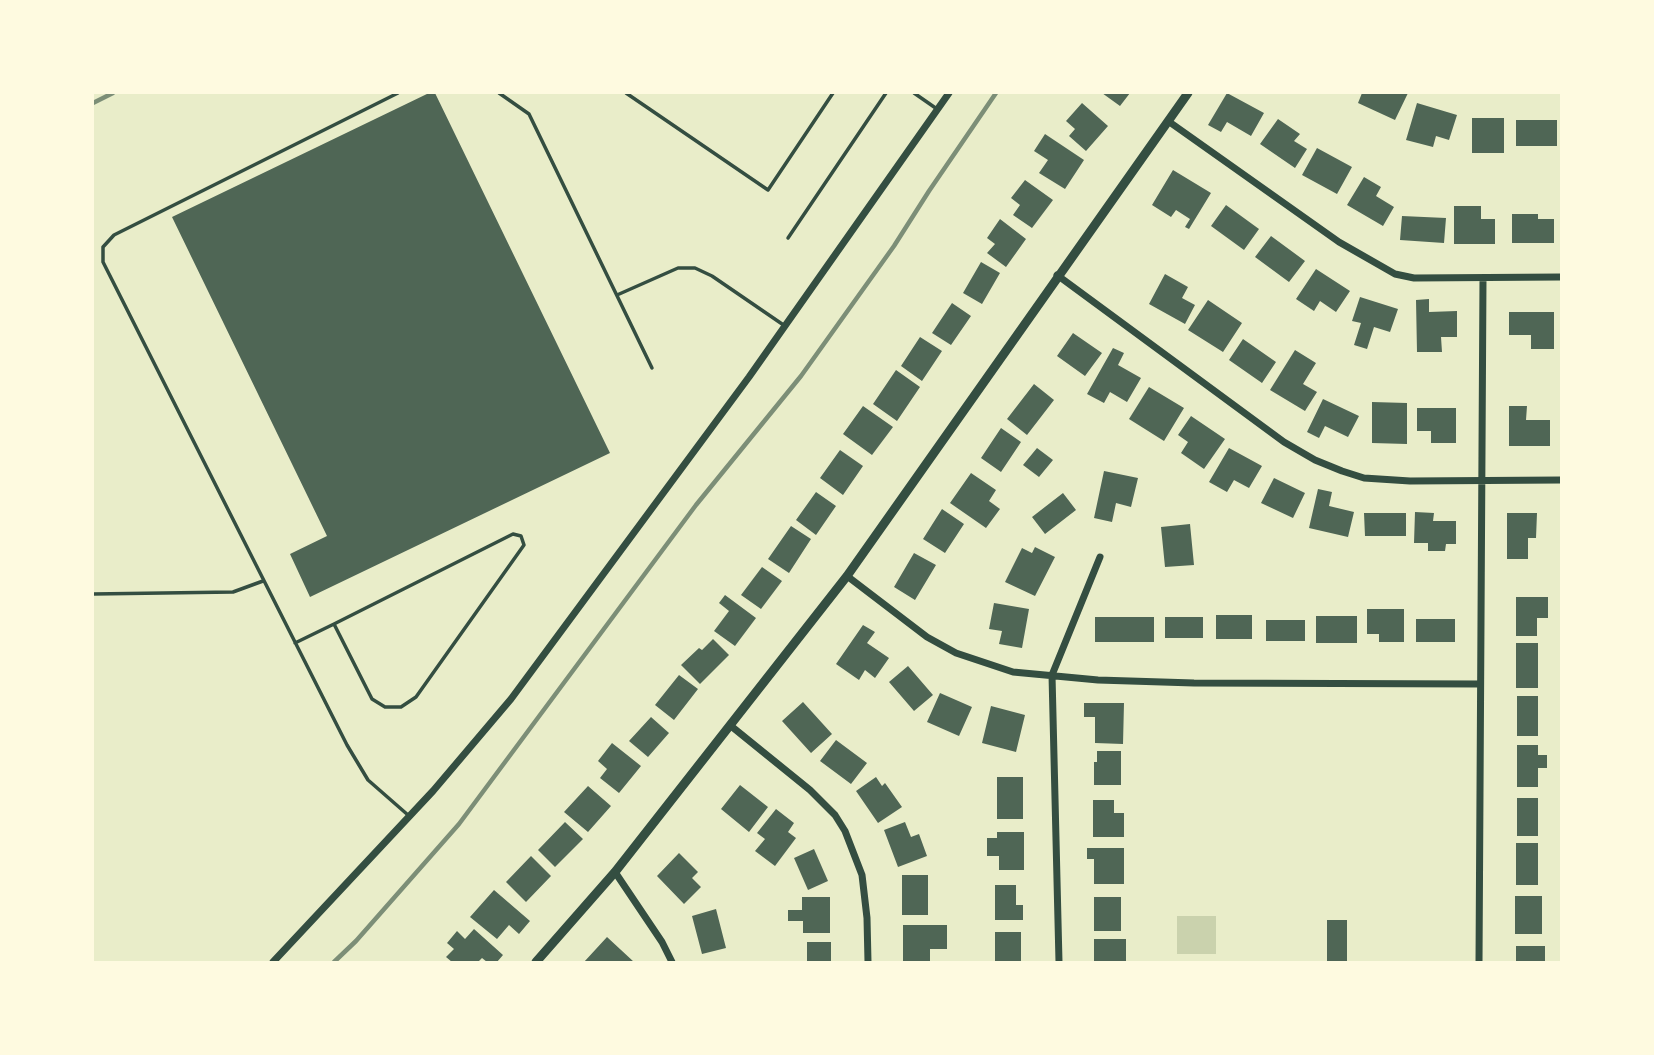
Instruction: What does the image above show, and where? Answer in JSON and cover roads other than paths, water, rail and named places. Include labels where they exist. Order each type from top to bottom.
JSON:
[{"type":"street","points":[[273,962],[410,816],[511,699],[785,326],[949,93]]},
{"type":"street","points":[[536,962],[615,872],[847,576],[1188,93]]},
{"type":"street","points":[[1168,121],[1339,242],[1395,274],[1414,278],[1561,277]]},
{"type":"street","points":[[1057,275],[1284,442],[1315,460],[1364,478],[1410,481],[1561,480]]},
{"type":"street","points":[[1479,962],[1483,278]]},
{"type":"street","points":[[1059,962],[1052,675],[1100,557]]},
{"type":"street","points":[[847,576],[927,637],[956,653],[1013,672],[1098,680],[1194,683],[1480,684]]},
{"type":"street","points":[[731,726],[810,790],[835,815],[845,831],[862,875],[868,962]]},
{"type":"street","points":[[615,872],[662,942],[671,962]]},
{"type":"lane","points":[[398,93],[114,236],[103,247],[103,262],[347,745],[368,780],[410,816]]},
{"type":"lane","points":[[499,93],[530,114],[652,368]]},
{"type":"lane","points":[[626,93],[768,190],[833,93]]},
{"type":"lane","points":[[788,238],[886,93]]},
{"type":"lane","points":[[914,93],[937,109]]},
{"type":"lane","points":[[617,295],[678,268],[695,268],[712,276],[785,326]]},
{"type":"lane","points":[[295,643],[513,534],[521,536],[524,545],[416,697],[401,707],[385,707],[372,699],[334,624]]},
{"type":"lane","points":[[93,593],[233,592],[263,581]]},
{"type":"railway","points":[[93,103],[113,93]]},
{"type":"railway","points":[[334,962],[356,941],[459,824],[696,505],[801,376],[894,246],[996,93]]}]
